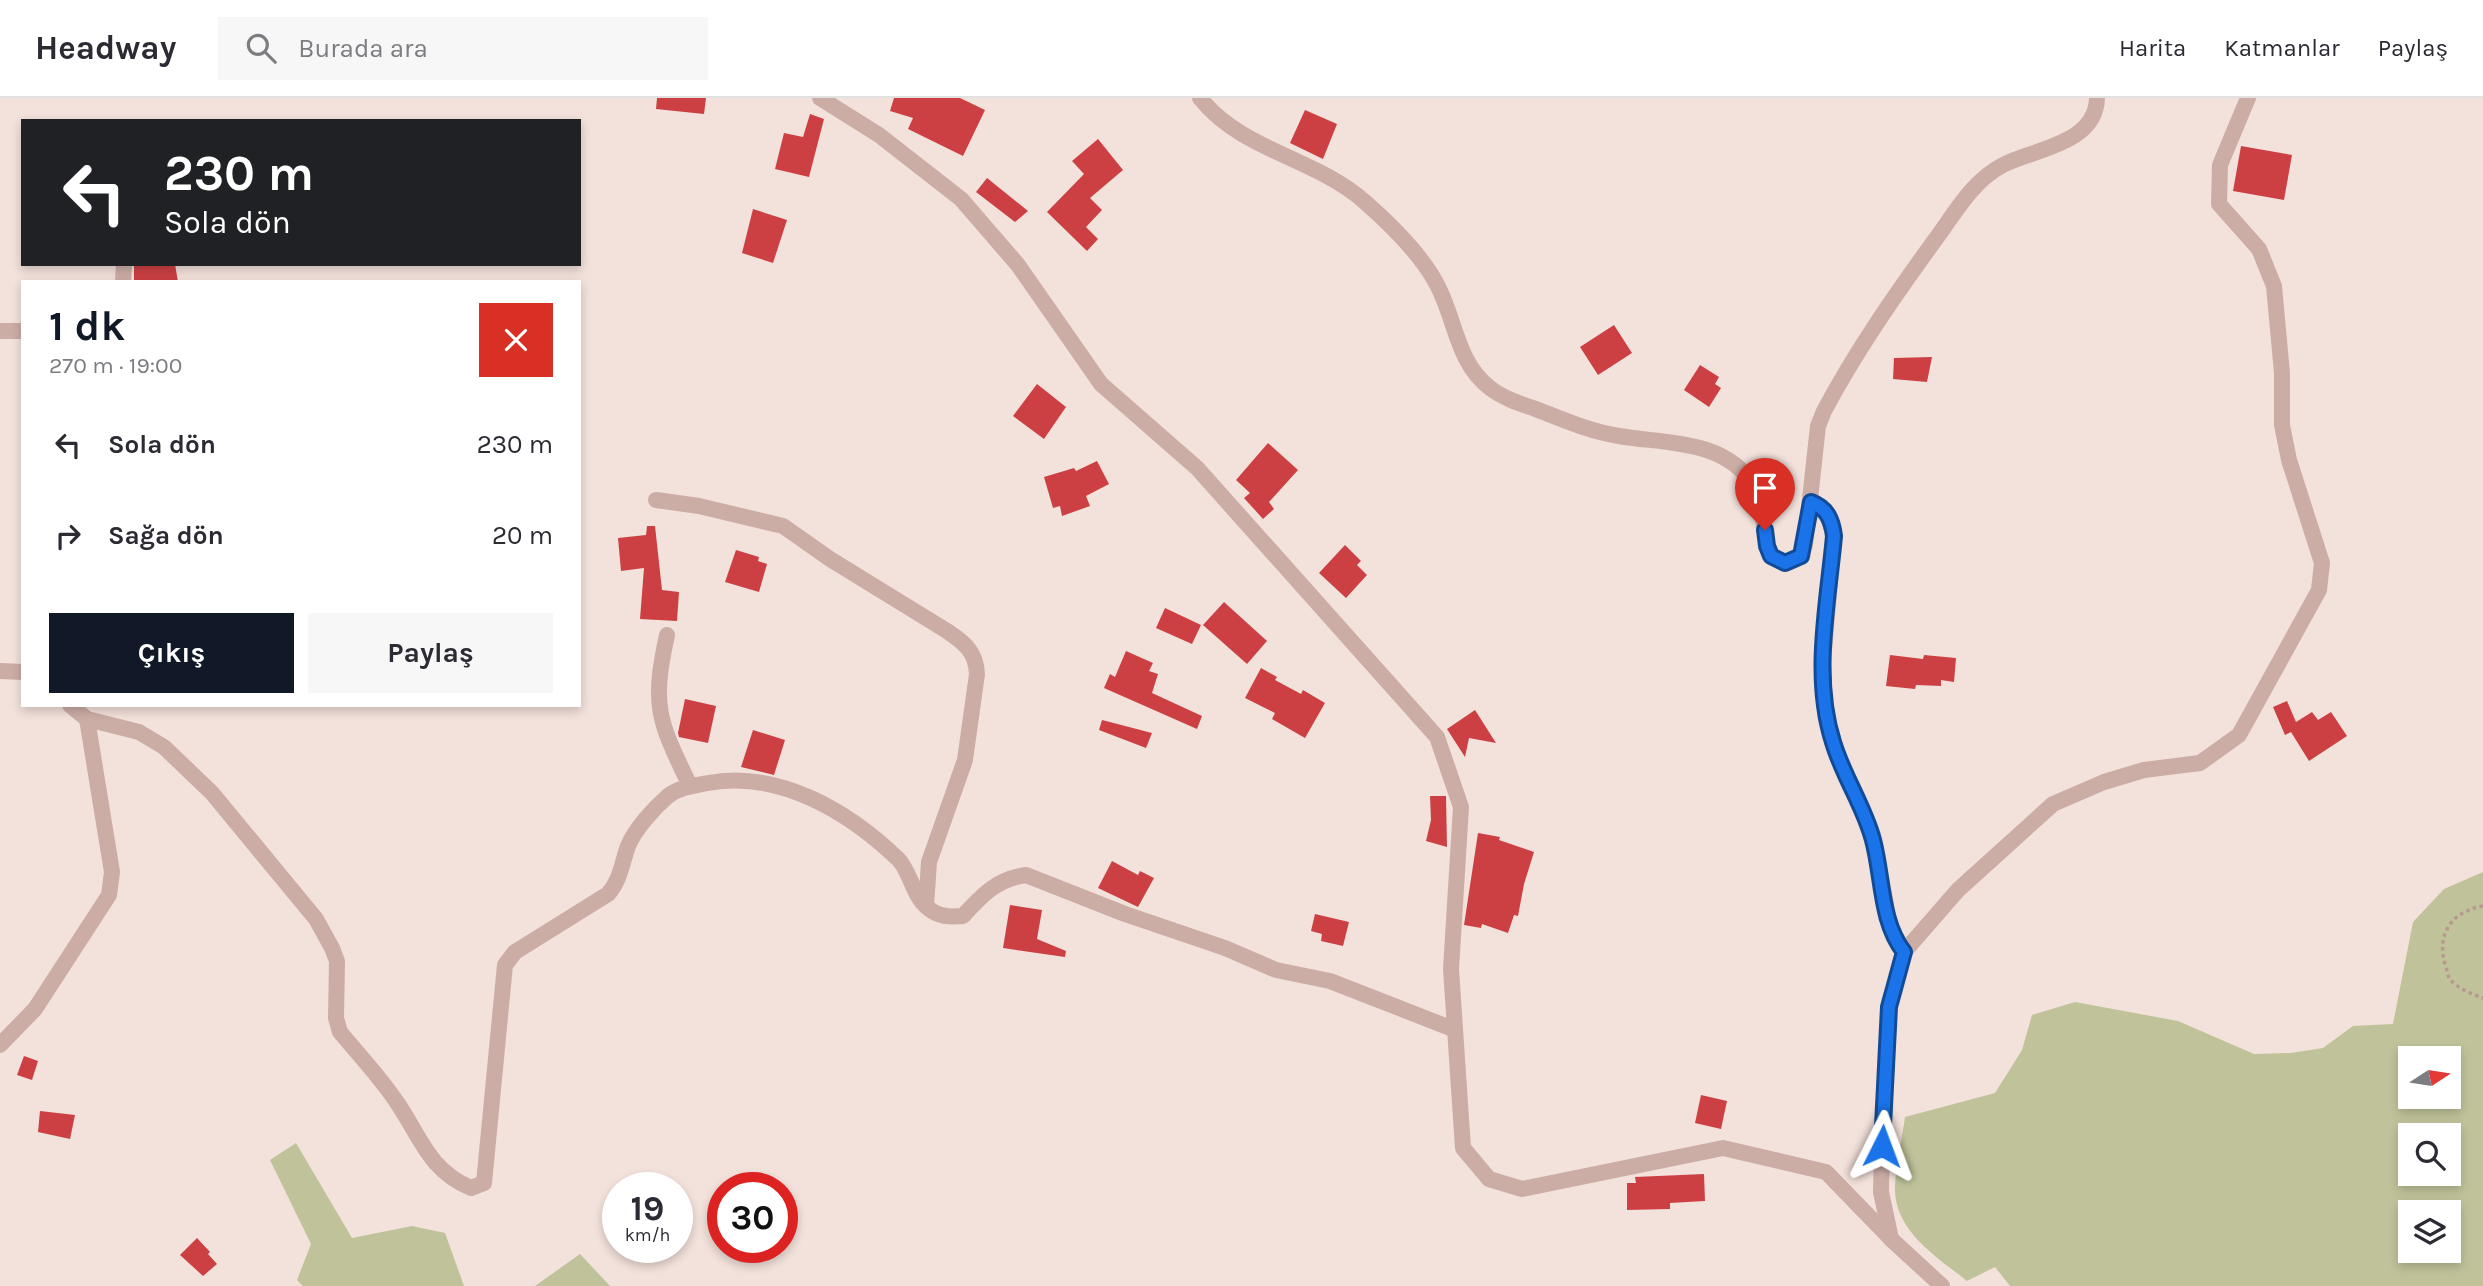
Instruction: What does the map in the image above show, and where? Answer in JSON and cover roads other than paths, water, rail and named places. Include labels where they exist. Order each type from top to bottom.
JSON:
[{"type":"street","points":[[820,98],[879,135],[961,199],[1018,265],[1101,384],[1197,468],[1437,737],[1461,807],[1451,969],[1463,1148],[1489,1179],[1522,1189],[1723,1148],[1826,1172],[1892,1240],[1942,1286]]},
{"type":"street","points":[[1200,98],[1218,118],[1238,133],[1345,187],[1364,201],[1425,266],[1441,293],[1468,364],[1477,377],[1503,397],[1589,430],[1688,444],[1726,460],[1742,471],[1753,484],[1764,513],[1767,546],[1771,556],[1785,563],[1801,556],[1811,502],[1818,426],[1824,411],[1898,290],[1974,187],[1999,167],[2069,139],[2091,119],[2097,98]]},
{"type":"street","points":[[1892,1240],[1881,1192],[1882,1146],[1889,1007],[1904,952],[1958,890],[2053,804],[2104,782],[2144,770],[2200,763],[2239,735],[2319,590],[2322,563],[2289,460],[2281,425],[2282,373],[2274,286],[2259,249],[2219,204],[2220,165],[2248,98]]},
{"type":"street","points":[[0,331],[21,331]]},
{"type":"street","points":[[656,500],[699,506],[783,526],[830,559],[965,643],[972,652],[976,660],[977,674],[965,760],[929,862],[926,908]]},
{"type":"street","points":[[1811,502],[1821,505],[1826,511],[1834,536],[1822,673],[1826,719],[1841,766],[1867,822],[1876,852],[1889,921],[1895,939],[1904,952]]},
{"type":"street","points":[[667,635],[658,679],[657,703],[660,721],[690,786]]},
{"type":"street","points":[[0,671],[21,672]]},
{"type":"street","points":[[72,707],[87,719],[139,732],[164,747],[212,793],[316,919],[337,961],[336,1026],[397,1102],[425,1152],[442,1171],[471,1188],[484,1183],[505,965],[515,952],[608,894],[615,886],[629,843],[668,797],[681,788],[725,780],[762,783],[812,798],[855,821],[901,862],[926,908],[945,917],[962,916],[986,891],[1008,877],[1026,875],[1125,914],[1225,948],[1276,970],[1330,981],[1453,1029]]},
{"type":"street","points":[[0,1045],[35,1009],[109,895],[112,872],[87,719]]}]
